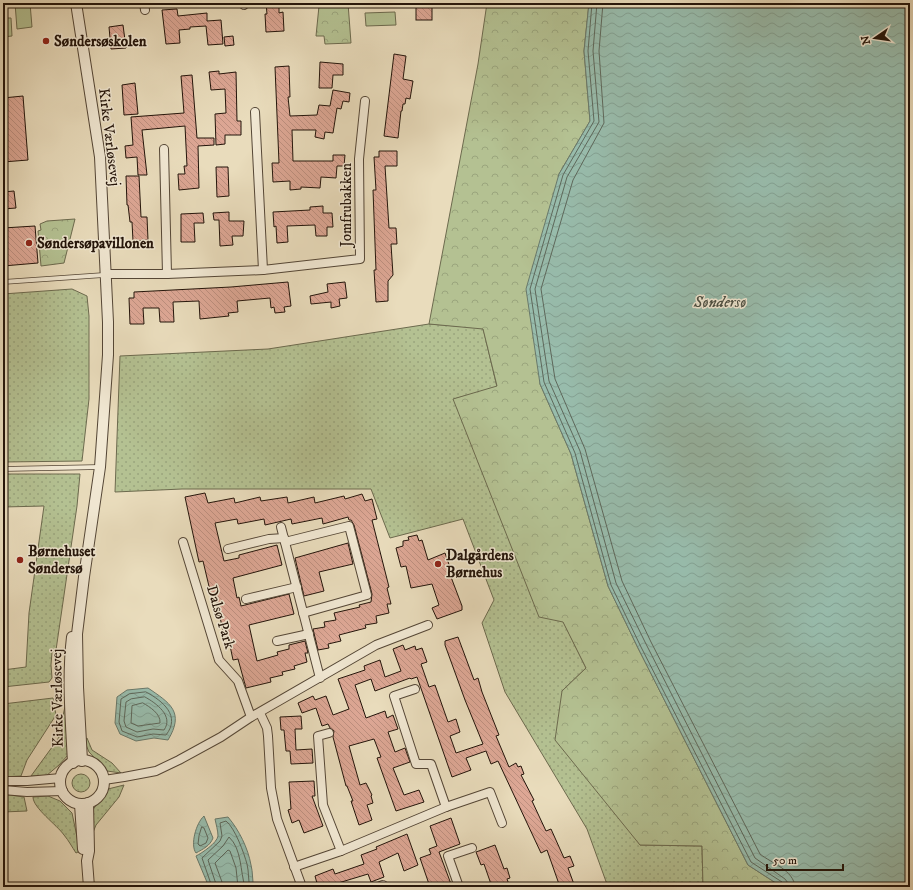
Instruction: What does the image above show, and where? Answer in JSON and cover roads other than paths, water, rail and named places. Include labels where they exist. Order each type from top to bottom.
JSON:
[{"type":"street","name":"Kirke Værløsevej","points":[[76,3],[100,157],[107,274],[108,322],[108,355],[100,468],[77,634],[78,762]]},
{"type":"street","name":"Jomfrubakken","points":[[107,274],[167,274],[263,270],[360,259],[359,159],[365,101]]},
{"type":"street","points":[[256,112],[263,270]]},
{"type":"street","points":[[164,149],[167,274]]},
{"type":"street","points":[[228,548],[269,539],[284,540],[349,526],[367,595],[303,613]]},
{"type":"street","points":[[281,527],[320,678]]},
{"type":"street","name":"Dalsø Park","points":[[183,542],[219,660],[238,681],[251,717]]},
{"type":"street","name":"Dalsø Park","points":[[246,599],[297,587]]},
{"type":"street","points":[[104,780],[156,771],[179,760],[376,646],[428,625]]},
{"type":"street","points":[[277,641],[309,634]]},
{"type":"street","points":[[415,689],[394,696],[416,764],[431,764],[446,807]]},
{"type":"street","points":[[260,713],[267,728],[271,788],[278,819],[302,887]]},
{"type":"street","points":[[329,732],[318,736],[323,805],[341,851]]},
{"type":"street","points":[[78,762],[90,762],[96,765],[102,773],[104,787],[100,795],[95,800],[84,803],[70,800],[63,791],[61,778],[64,770],[78,762]]},
{"type":"street","points":[[3,781],[27,781],[61,778]]},
{"type":"street","points":[[3,790],[27,792],[63,791]]},
{"type":"street","points":[[294,867],[341,851],[446,807],[490,792],[502,823]]},
{"type":"street","points":[[84,803],[83,851],[87,861],[89,887]]},
{"type":"street","points":[[459,887],[448,856],[472,848]]},
{"type":"lane","points":[[3,282],[107,274]]},
{"type":"lane","points":[[3,469],[100,468]]},
{"type":"water","name":"Søndersø","points":[[589,3],[910,3],[910,887],[782,887],[748,865],[608,586],[571,454],[540,384],[526,289],[559,174],[590,121],[584,51]]},
{"type":"water","points":[[148,688],[163,699],[173,709],[175,722],[168,740],[154,738],[136,741],[120,734],[115,723],[117,697],[127,690]]},
{"type":"water","points":[[204,816],[213,838],[204,849],[196,853],[194,849],[194,840],[196,829]]},
{"type":"water","points":[[228,817],[239,833],[248,852],[252,868],[254,887],[209,887],[196,856],[209,848],[217,839],[218,834],[215,819]]},
{"type":"place","name":"Søndersøskolen","points":[[46,41]]},
{"type":"place","name":"Søndersøpavillonen","points":[[29,243]]},
{"type":"place","name":"Børnehuset Søndersø","points":[[20,560]]},
{"type":"place","name":"Dalgårdens Børnehus","points":[[438,564]]}]
